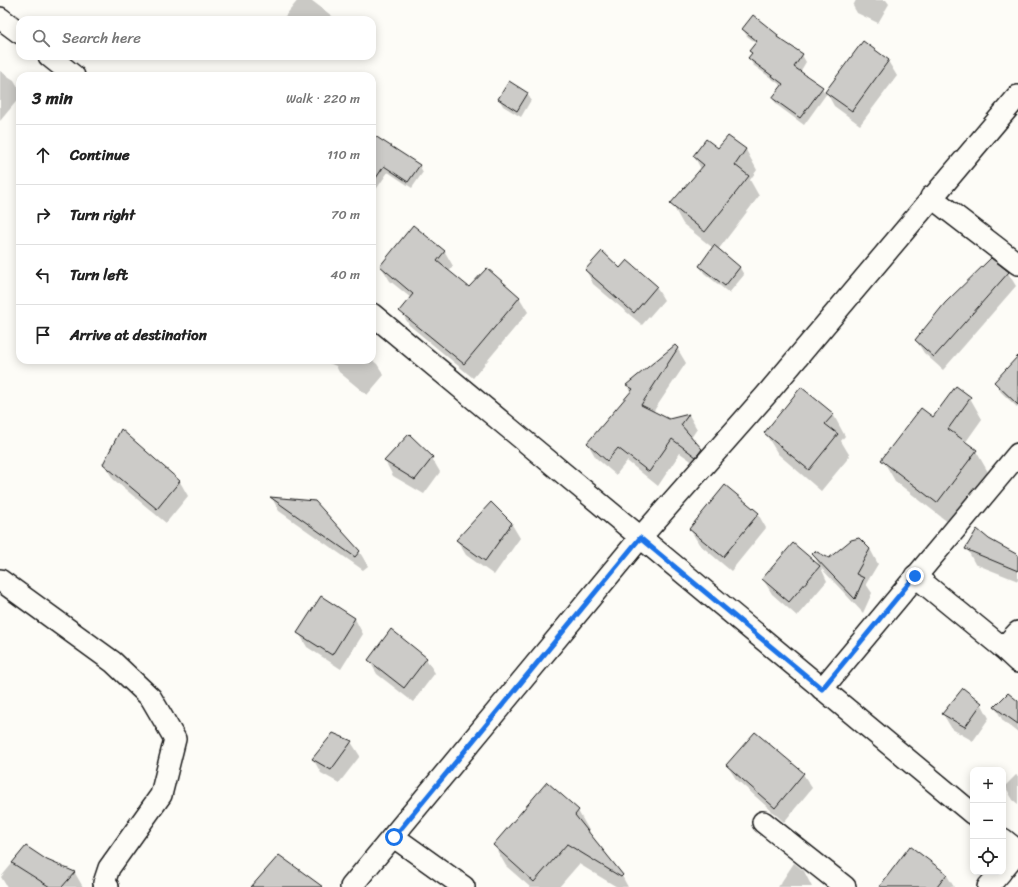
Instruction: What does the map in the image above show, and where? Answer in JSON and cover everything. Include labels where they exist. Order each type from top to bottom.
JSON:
[{"type":"street","points":[[0,18],[16,30]]},
{"type":"street","points":[[54,60],[69,72]]},
{"type":"street","points":[[351,887],[394,837],[640,538],[766,395],[931,197],[1018,96]]},
{"type":"street","points":[[931,197],[1018,264]]},
{"type":"street","points":[[376,317],[970,812]]},
{"type":"street","points":[[822,689],[1018,454]]},
{"type":"street","points":[[915,576],[1011,655],[1018,632]]},
{"type":"street","points":[[0,580],[113,662],[151,698],[175,739],[161,795],[109,868],[104,883],[108,887]]},
{"type":"street","points":[[763,822],[845,887]]},
{"type":"street","points":[[394,837],[464,887]]},
{"type":"street","points":[[1006,841],[1018,851],[1006,865]]},
{"type":"street","points":[[988,887],[998,875]]},
{"type":"building","points":[[753,15],[778,35],[777,37],[803,54],[794,67],[823,87],[800,118],[772,98],[783,84],[748,58],[752,53],[749,51],[757,41],[742,29]]},
{"type":"building","points":[[863,41],[889,60],[852,111],[825,92]]},
{"type":"building","points":[[509,81],[528,93],[517,111],[498,99]]},
{"type":"building","points":[[728,136],[746,149],[735,165],[749,176],[705,232],[670,204],[704,165],[693,156],[706,139],[718,148]]},
{"type":"building","points":[[376,137],[420,165],[408,182],[384,166],[376,178]]},
{"type":"building","points":[[413,225],[445,251],[437,261],[469,287],[487,268],[520,297],[464,364],[399,311],[413,294],[380,266]]},
{"type":"building","points":[[714,245],[740,267],[725,286],[699,266]]},
{"type":"building","points":[[602,251],[620,268],[627,260],[657,286],[634,313],[585,270]]},
{"type":"building","points":[[991,258],[1009,272],[934,357],[915,340],[945,303]]},
{"type":"building","points":[[675,345],[678,348],[641,405],[669,419],[689,414],[681,425],[702,449],[696,457],[672,439],[649,472],[618,448],[607,461],[587,443],[633,389],[626,385]]},
{"type":"building","points":[[1018,356],[1018,405],[994,382]]},
{"type":"building","points":[[956,386],[971,397],[948,429],[977,450],[937,503],[881,460],[921,408],[933,417]]},
{"type":"building","points":[[801,387],[834,414],[825,424],[838,434],[809,470],[764,433]]},
{"type":"building","points":[[121,429],[180,481],[157,509],[103,464]]},
{"type":"building","points":[[409,434],[433,457],[415,480],[384,461]]},
{"type":"building","points":[[725,485],[759,513],[723,557],[689,529]]},
{"type":"building","points":[[270,497],[315,501],[360,551],[355,557]]},
{"type":"building","points":[[491,502],[512,523],[485,561],[456,540]]},
{"type":"building","points":[[977,529],[989,539],[1018,555],[1018,571],[965,549]]},
{"type":"building","points":[[859,538],[870,549],[856,574],[864,578],[855,599],[812,554],[815,551],[829,558],[851,540]]},
{"type":"building","points":[[793,543],[820,566],[789,602],[762,579]]},
{"type":"building","points":[[321,596],[355,618],[332,655],[297,633]]},
{"type":"building","points":[[391,629],[427,658],[404,688],[368,660]]},
{"type":"building","points":[[963,688],[982,703],[965,727],[942,714]]},
{"type":"building","points":[[1008,693],[1018,701],[1018,724],[994,707]]},
{"type":"building","points":[[755,732],[804,773],[775,808],[726,765]]},
{"type":"building","points":[[333,733],[352,741],[331,770],[312,759]]},
{"type":"building","points":[[547,782],[579,810],[575,815],[623,875],[621,877],[567,844],[534,882],[493,845]]},
{"type":"building","points":[[26,846],[47,860],[75,872],[62,887],[50,887],[12,863]]},
{"type":"building","points":[[910,846],[947,874],[937,887],[879,887]]},
{"type":"building","points":[[279,855],[323,887],[251,887]]},
{"type":"route","points":[[394,837],[640,538],[822,689],[915,576]]}]
